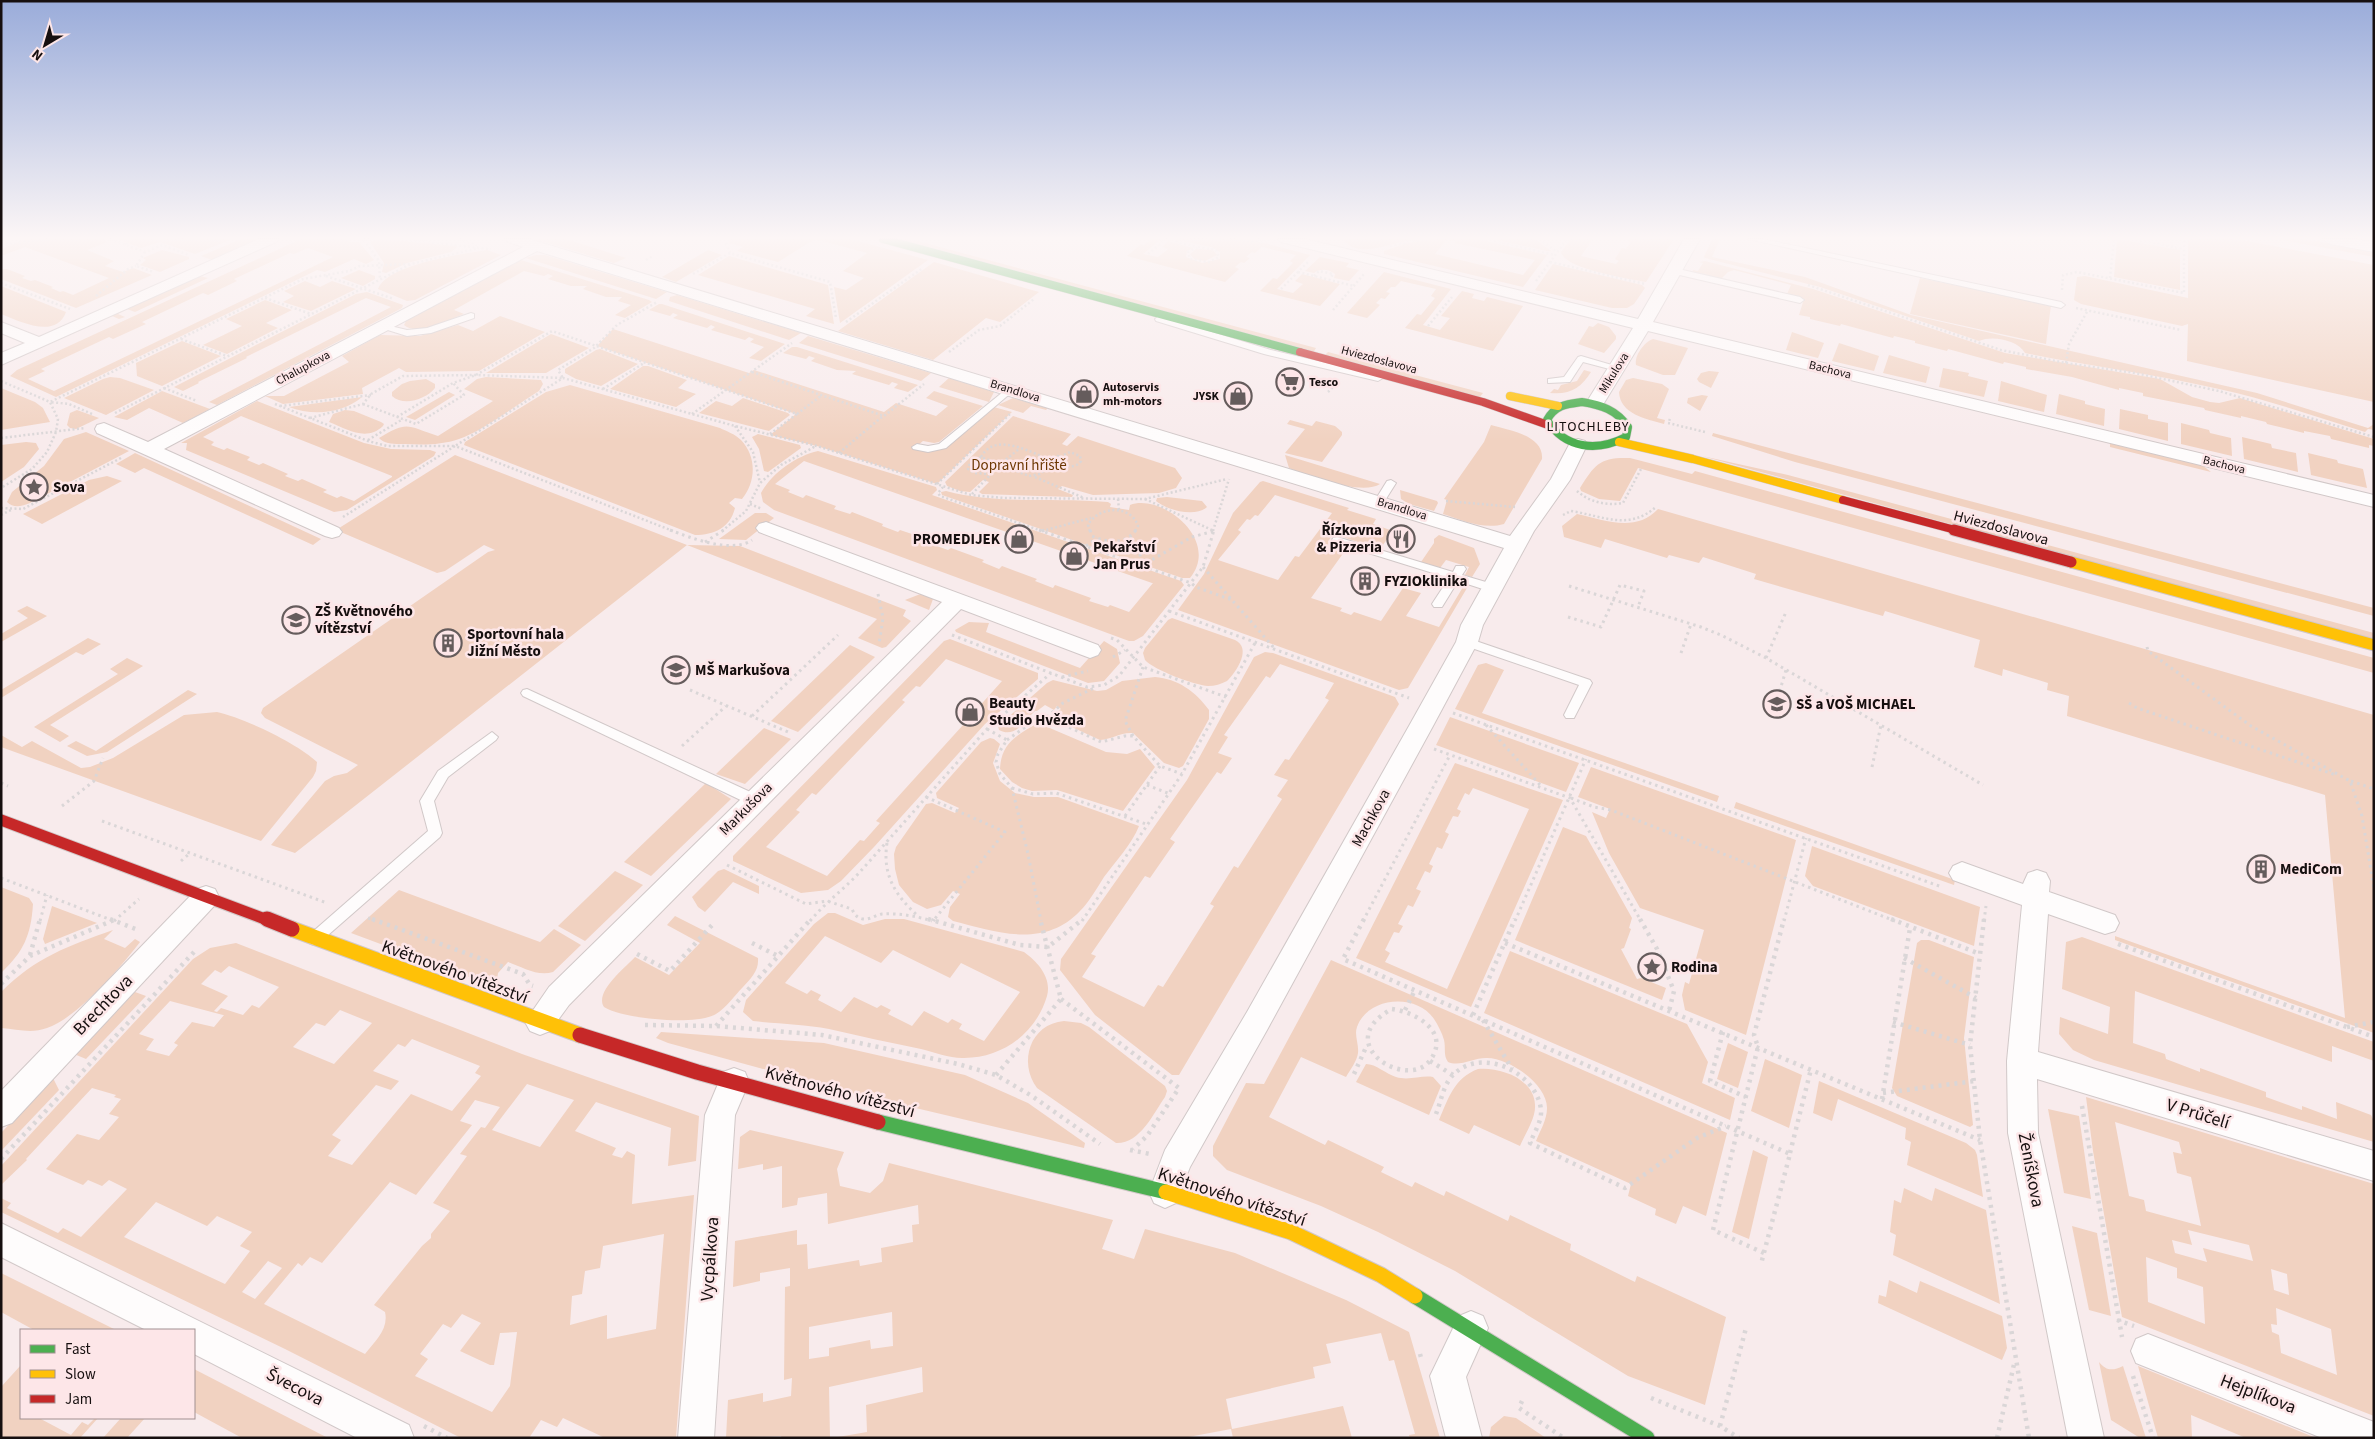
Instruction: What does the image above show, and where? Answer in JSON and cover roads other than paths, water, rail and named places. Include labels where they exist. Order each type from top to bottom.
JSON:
[{"type":"street","points":[[1,360],[121,306]]},
{"type":"street","name":"Chalupkova","points":[[146,447],[252,394],[382,326],[416,306]]},
{"type":"street","name":"Brandlova","points":[[733,306],[811,330],[833,332],[942,370],[1516,545]]},
{"type":"street","name":"Hviezdoslavova","points":[[1129,306],[1516,412],[1548,424],[1561,438],[1578,445],[1600,447],[1619,442],[1692,459],[2374,645]]},
{"type":"street","name":"Hviezdoslavova","points":[[1175,306],[1325,346]]},
{"type":"street","name":"Bachova","points":[[1566,306],[2374,501]]},
{"type":"street","name":"Mikulova","points":[[1595,403],[1654,306]]},
{"type":"street","points":[[1,326],[40,343]]},
{"type":"street","points":[[1500,393],[1558,406]]},
{"type":"street","points":[[1548,424],[1548,414],[1558,406],[1575,402],[1595,403],[1616,412],[1627,424],[1640,429]]},
{"type":"street","points":[[99,421],[146,447],[328,530]]},
{"type":"street","points":[[1619,442],[1627,434],[1627,424]]},
{"type":"street","name":"Machkova","points":[[1165,1192],[1176,1161],[1262,1012],[1432,706],[1467,642],[1472,625],[1524,530],[1560,480],[1578,445]]},
{"type":"street","points":[[766,528],[1090,650]]},
{"type":"street","name":"Markušova","points":[[540,1022],[559,996],[956,600]]},
{"type":"street","name":"Květnového vítězství","points":[[1,820],[314,939],[540,1022],[734,1082],[865,1118],[1165,1192],[1291,1232],[1381,1275],[1471,1328],[1647,1438]]},
{"type":"street","points":[[1962,873],[2037,890],[2105,923]]},
{"type":"street","name":"Ženíškova","points":[[2037,890],[2022,1061],[2023,1133],[2086,1438]]},
{"type":"street","name":"Brechtova","points":[[1,1113],[206,897]]},
{"type":"street","name":"V Průčelí","points":[[2022,1061],[2374,1166]]},
{"type":"street","name":"Vycpálkova","points":[[696,1438],[720,1114],[734,1082]]},
{"type":"street","points":[[1,1239],[180,1329]]},
{"type":"street","points":[[1464,1438],[1448,1376],[1471,1328]]},
{"type":"street","name":"Švecova","points":[[195,1337],[396,1438]]},
{"type":"street","name":"Hejplíkova","points":[[2134,1355],[2368,1438]]},
{"type":"lane","points":[[382,326],[407,333],[428,331],[471,316]]},
{"type":"lane","points":[[1551,381],[1568,380],[1577,357],[1617,368]]},
{"type":"lane","points":[[917,447],[928,450],[942,446],[1008,390]]},
{"type":"lane","points":[[1379,502],[1391,484]]},
{"type":"lane","points":[[1337,540],[1458,573],[1492,588]]},
{"type":"lane","points":[[1438,604],[1458,573]]},
{"type":"lane","points":[[1467,642],[1586,683],[1570,715]]},
{"type":"lane","points":[[527,693],[754,800]]},
{"type":"lane","points":[[314,939],[435,833],[427,801],[443,774],[492,736]]},
{"type":"place","name":"Tesco","points":[[1290,382]]},
{"type":"place","name":"Autoservis mh-motors","points":[[1084,394]]},
{"type":"place","name":"JYSK","points":[[1238,396]]},
{"type":"place","name":"Sova","points":[[34,487]]},
{"type":"place","name":"PROMEDIJEK","points":[[1019,539]]},
{"type":"place","name":"Řízkovna & Pizzeria","points":[[1401,539]]},
{"type":"place","name":"Pekařství Jan Prus","points":[[1074,556]]},
{"type":"place","name":"FYZIOklinika","points":[[1365,581]]},
{"type":"place","name":"ZŠ Květnového vítězství","points":[[296,620]]},
{"type":"place","name":"Sportovní hala Jižní Město","points":[[448,643]]},
{"type":"place","name":"MŠ Markušova","points":[[676,670]]},
{"type":"place","name":"SŠ a VOŠ MICHAEL","points":[[1777,704]]},
{"type":"place","name":"Beauty Studio Hvězda","points":[[970,712]]},
{"type":"place","name":"MediCom","points":[[2261,869]]},
{"type":"place","name":"Rodina","points":[[1652,967]]},
{"type":"district","name":"LITOCHLEBY","points":[[1588,427]]},
{"type":"park label","name":"Dopravní hřiště","points":[[1019,465]]}]
